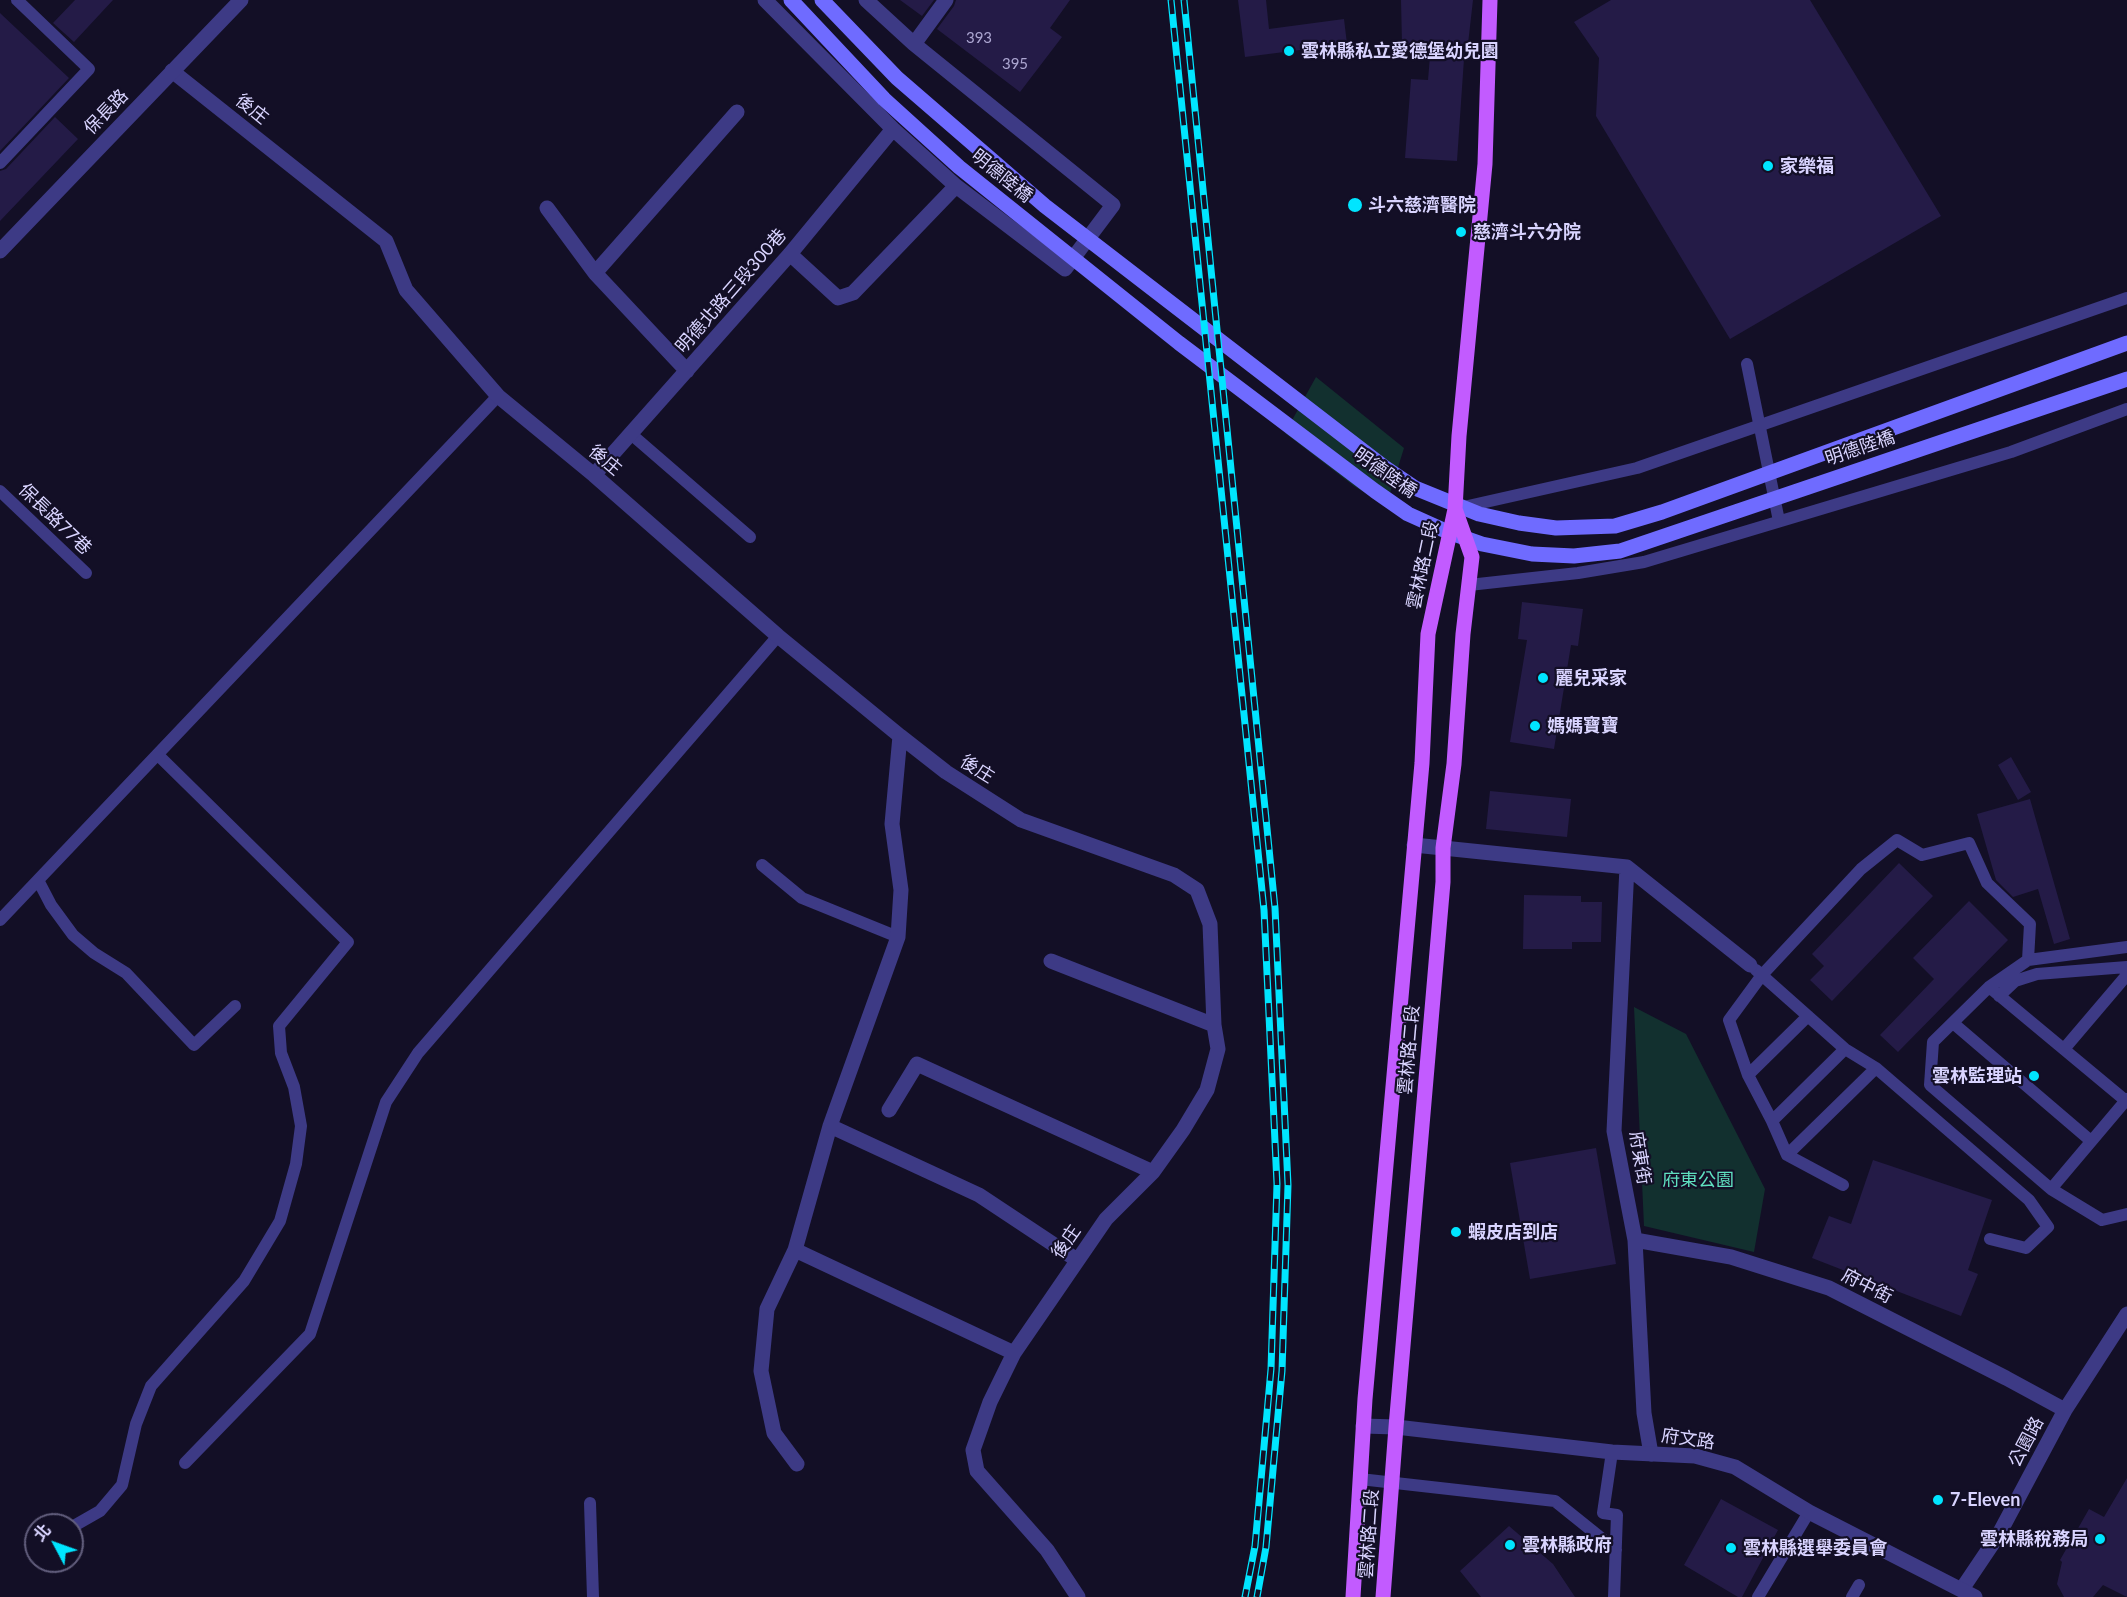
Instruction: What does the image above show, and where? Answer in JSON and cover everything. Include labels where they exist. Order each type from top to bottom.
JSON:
[{"type":"main road","name":"明德陸橋","points":[[791,0],[884,99],[959,167],[1179,343],[1408,514],[1482,544],[1532,554],[1574,556],[1620,551],[2127,379]]},
{"type":"main road","name":"明德陸橋","points":[[822,0],[897,78],[1045,206],[1384,467],[1415,488],[1479,514],[1556,528],[1615,526],[1662,512],[2127,343]]},
{"type":"main road","name":"雲林路二段","points":[[1353,1597],[1363,1426],[1422,763],[1428,634],[1455,509],[1459,436],[1485,164],[1490,0]]},
{"type":"main road","name":"雲林路二段","points":[[1383,1597],[1443,882],[1443,848],[1454,765],[1472,557],[1455,509]]},
{"type":"street","name":"保長路","points":[[0,251],[241,0]]},
{"type":"street","points":[[765,0],[893,129],[956,186],[1065,269],[1113,205],[914,44],[866,0]]},
{"type":"street","points":[[914,44],[946,0]]},
{"type":"street","name":"後庄","points":[[172,71],[386,241],[406,290],[498,396],[594,475],[778,636],[900,736],[946,772],[1021,820],[1174,875],[1197,890],[1210,924],[1218,1049],[1207,1090],[1183,1130],[1153,1172],[1106,1219],[1014,1353],[990,1402],[973,1450],[977,1471],[1047,1550],[1078,1597]]},
{"type":"street","points":[[595,273],[737,112]]},
{"type":"street","name":"明德北路三段300巷","points":[[594,475],[790,254],[893,129]]},
{"type":"street","points":[[790,254],[838,298],[853,293],[956,186]]},
{"type":"street","points":[[547,208],[595,273],[687,371]]},
{"type":"street","points":[[797,1464],[774,1432],[761,1371],[767,1309],[795,1250],[830,1126],[898,937],[901,890],[892,824],[900,736]]},
{"type":"street","points":[[1414,845],[1627,867],[1756,970]]},
{"type":"street","name":"府東街","points":[[1627,867],[1614,1131],[1635,1240],[1644,1413],[1652,1454]]},
{"type":"street","points":[[1051,961],[1215,1025]]},
{"type":"street","points":[[889,1110],[917,1064],[1153,1172]]},
{"type":"street","points":[[830,1126],[978,1195],[1077,1260]]},
{"type":"street","name":"府中街","points":[[1635,1240],[1731,1257],[1829,1288],[2065,1410]]},
{"type":"street","points":[[795,1250],[1014,1353]]},
{"type":"street","name":"公園路","points":[[1969,1593],[2065,1410],[2127,1314]]},
{"type":"street","name":"府文路","points":[[1363,1426],[1396,1427],[1612,1452],[1695,1456],[1736,1467],[1809,1512],[1969,1593]]},
{"type":"lane","points":[[0,163],[89,69],[17,0]]},
{"type":"lane","points":[[1455,509],[1637,468],[2127,298]]},
{"type":"lane","points":[[1747,364],[1779,520]]},
{"type":"lane","points":[[0,920],[498,396]]},
{"type":"lane","points":[[1468,585],[1578,573],[1644,562],[2011,452],[2127,409]]},
{"type":"lane","points":[[631,434],[750,537]]},
{"type":"lane","name":"保長路77巷","points":[[0,491],[86,573]]},
{"type":"lane","points":[[185,1463],[310,1334],[386,1102],[418,1053],[778,636]]},
{"type":"lane","points":[[84,1520],[100,1510],[122,1485],[136,1424],[151,1386],[244,1281],[280,1221],[296,1164],[301,1126],[294,1087],[281,1053],[279,1026],[348,942],[158,754]]},
{"type":"lane","points":[[1843,1185],[1787,1155],[1749,1076],[1729,1020],[1756,970],[1861,869],[1897,840],[1922,855],[1969,843],[1987,884],[2030,924],[2028,960]]},
{"type":"lane","points":[[762,865],[802,898],[898,937]]},
{"type":"lane","points":[[38,880],[51,905],[74,935],[94,953],[126,973],[194,1045],[235,1006]]},
{"type":"lane","points":[[2127,947],[2028,960],[1989,987],[1933,1041],[1930,1084],[2051,1189],[2102,1220],[2127,1214]]},
{"type":"lane","points":[[1756,970],[1845,1048],[1876,1068],[2029,1200],[2048,1227],[2026,1248],[1990,1239]]},
{"type":"lane","points":[[2000,996],[2015,981],[2037,974],[2127,970]]},
{"type":"lane","points":[[2064,1049],[2127,970]]},
{"type":"lane","points":[[1989,987],[2126,1100],[2051,1189]]},
{"type":"lane","points":[[1749,1076],[1808,1016]]},
{"type":"lane","points":[[1953,1023],[2091,1141]]},
{"type":"lane","points":[[1772,1121],[1845,1048]]},
{"type":"lane","points":[[1787,1155],[1876,1068]]},
{"type":"lane","points":[[1612,1452],[1603,1513],[1617,1515],[1614,1597]]},
{"type":"lane","points":[[1360,1479],[1555,1501],[1616,1550]]},
{"type":"lane","points":[[590,1503],[593,1597]]},
{"type":"lane","points":[[1758,1597],[1809,1512]]},
{"type":"lane","points":[[1852,1597],[1859,1585]]},
{"type":"green space","points":[[1316,377],[1404,448],[1386,506],[1354,486],[1285,433]]},
{"type":"green space","name":"府東公園","points":[[1634,1007],[1686,1034],[1765,1189],[1754,1252],[1644,1226]]},
{"type":"building","points":[[75,0],[113,0],[74,42],[53,23]]},
{"type":"building","points":[[900,0],[934,0],[922,16]]},
{"type":"building","points":[[956,0],[1070,0],[1050,28],[1062,37],[1020,92],[937,29]]},
{"type":"building","points":[[1238,0],[1266,0],[1269,29],[1344,19],[1347,44],[1245,57]]},
{"type":"building","points":[[1401,0],[1473,0],[1468,44],[1465,44],[1457,161],[1405,158],[1411,79],[1428,80],[1431,44],[1402,44]]},
{"type":"building","name":"家樂福","points":[[1611,0],[1810,0],[1941,216],[1730,339],[1596,116],[1599,58],[1574,22]]},
{"type":"building","points":[[0,13],[69,78],[0,151]]},
{"type":"building","points":[[55,117],[78,139],[0,221],[0,171],[6,169]]},
{"type":"building","points":[[1522,602],[1583,609],[1578,646],[1571,645],[1554,749],[1510,742],[1527,640],[1518,639]]},
{"type":"building","points":[[2011,757],[2031,792],[2018,800],[1998,765]]},
{"type":"building","points":[[1490,791],[1571,799],[1567,837],[1486,829]]},
{"type":"building","points":[[2030,799],[2070,939],[2054,944],[2038,889],[2013,897],[1996,880],[1977,814]]},
{"type":"building","points":[[1899,863],[1933,896],[1832,1001],[1810,980],[1824,966],[1812,954]]},
{"type":"building","points":[[1524,895],[1581,896],[1581,902],[1602,902],[1601,942],[1572,942],[1572,949],[1523,949]]},
{"type":"building","points":[[1969,901],[2008,940],[1898,1052],[1880,1035],[1934,979],[1913,958]]},
{"type":"building","points":[[1596,1148],[1616,1264],[1530,1279],[1510,1163]]},
{"type":"building","points":[[1873,1160],[1992,1200],[1968,1270],[1978,1274],[1961,1316],[1812,1258],[1829,1216],[1851,1224]]},
{"type":"building","name":"雲林縣稅務局","points":[[2127,1478],[2127,1597],[2103,1585],[2093,1597],[2064,1597],[2057,1584],[2062,1562],[2060,1560],[2089,1509],[2104,1517]]},
{"type":"building","name":"雲林縣選舉委員會","points":[[1721,1499],[1778,1530],[1742,1597],[1738,1597],[1684,1565]]},
{"type":"building","name":"雲林縣政府","points":[[1509,1526],[1553,1564],[1575,1597],[1481,1597],[1460,1571]]},
{"type":"railway","points":[[1171,0],[1264,910],[1277,1184],[1271,1369],[1255,1546],[1245,1597]]},
{"type":"railway","points":[[1184,0],[1275,908],[1288,1185],[1282,1371],[1266,1547],[1257,1597]]},
{"type":"place","name":"雲林縣私立愛德堡幼兒園","points":[[1289,51]]},
{"type":"place","name":"家樂福","points":[[1768,166]]},
{"type":"place","name":"斗六慈濟醫院","points":[[1355,205]]},
{"type":"place","name":"慈濟斗六分院","points":[[1461,232]]},
{"type":"place","name":"麗兒采家","points":[[1543,678]]},
{"type":"place","name":"媽媽寶寶","points":[[1535,726]]},
{"type":"place","name":"雲林監理站","points":[[2034,1076]]},
{"type":"place","name":"蝦皮店到店","points":[[1456,1232]]},
{"type":"place","name":"7-Eleven","points":[[1938,1500]]},
{"type":"place","name":"雲林縣稅務局","points":[[2100,1539]]},
{"type":"place","name":"雲林縣政府","points":[[1510,1545]]},
{"type":"place","name":"雲林縣選舉委員會","points":[[1731,1548]]}]
